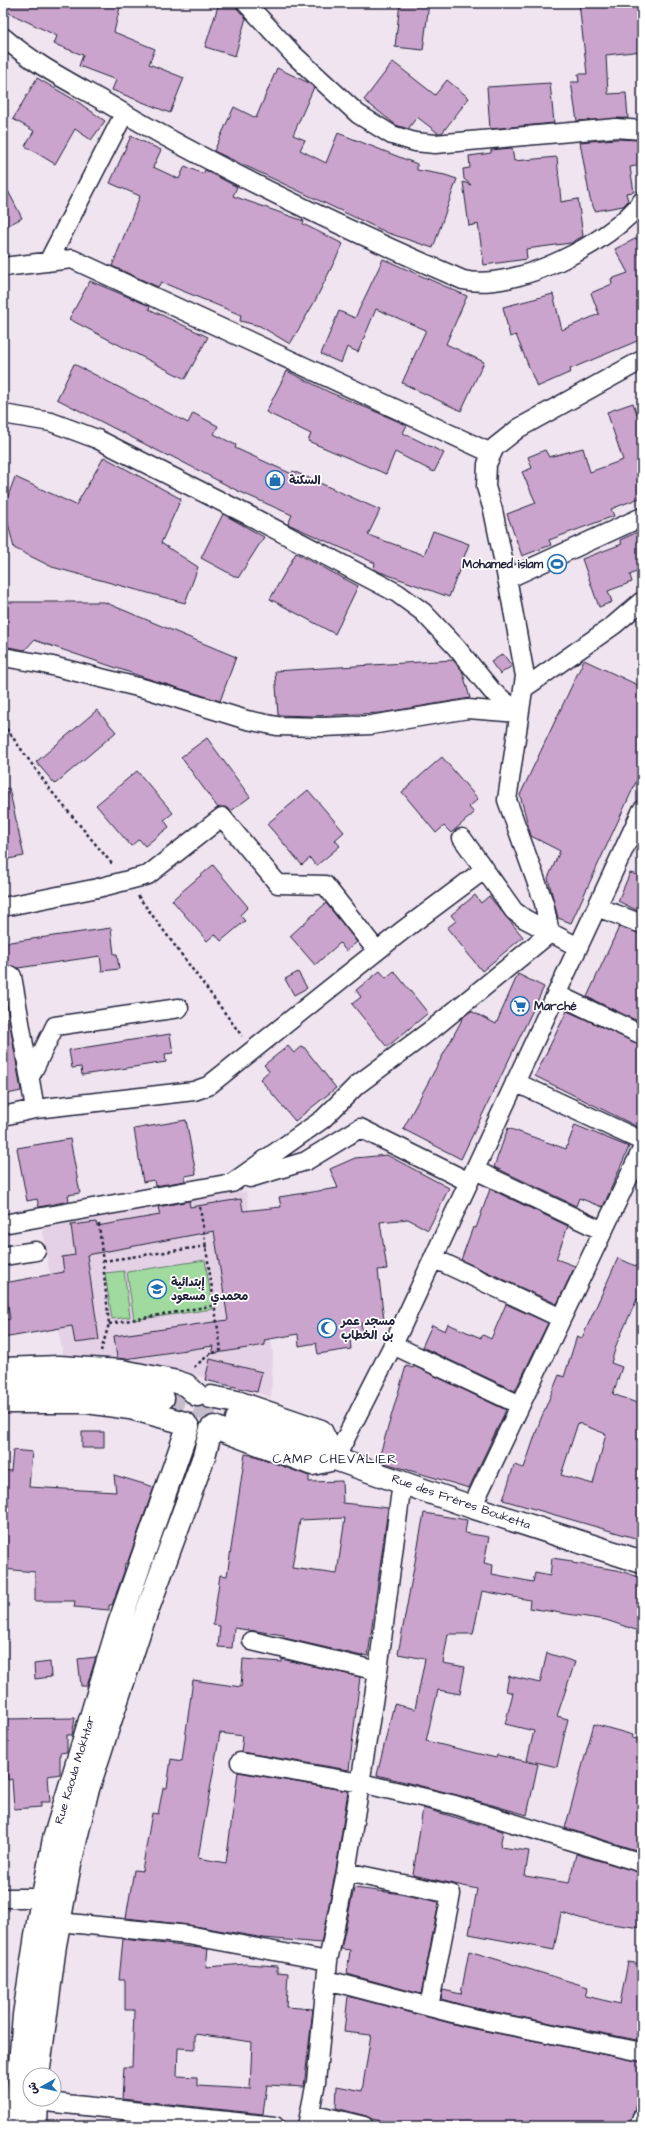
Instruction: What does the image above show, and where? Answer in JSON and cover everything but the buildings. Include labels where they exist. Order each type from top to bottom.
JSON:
[{"type":"main road","points":[[3,1370],[41,1367],[94,1368],[122,1371],[177,1382],[186,1385],[204,1396],[219,1408],[220,1415],[212,1428]]},
{"type":"main road","points":[[3,1386],[48,1383],[84,1384],[128,1390],[163,1398]]},
{"type":"main road","points":[[3,1402],[87,1402],[130,1408],[186,1425],[196,1432],[212,1428],[312,1464],[335,1459],[321,1431],[237,1402],[204,1396],[191,1397],[184,1406],[183,1418],[186,1425]]},
{"type":"main road","name":"Rue des Frères Bouketta","points":[[237,1419],[318,1449],[335,1459],[472,1507],[642,1562]]},
{"type":"main road","name":"Rue Kaoula Mokhtar","points":[[15,2126],[24,2014],[42,1898],[54,1838],[119,1624],[186,1425]]},
{"type":"main road","name":"Rue Kaoula Mokhtar","points":[[39,2067],[44,2020],[59,1922],[74,1844],[93,1771],[139,1633],[204,1456],[212,1428]]},
{"type":"main road","points":[[36,2126],[37,2107]]},
{"type":"street","points":[[246,3],[294,55],[358,114],[384,132],[405,140],[435,144],[616,128],[642,130]]},
{"type":"street","points":[[3,37],[41,65],[124,114],[207,160],[361,236],[463,280],[485,282],[515,276],[568,257],[618,227],[642,201]]},
{"type":"street","points":[[48,262],[124,114]]},
{"type":"street","points":[[3,267],[72,259],[491,453]]},
{"type":"street","points":[[550,933],[544,903],[507,800],[525,676],[493,510],[486,487],[487,464],[495,447],[519,428],[642,360]]},
{"type":"street","points":[[3,414],[57,423],[97,439],[250,516],[396,593],[423,612],[456,647],[492,691],[519,713]]},
{"type":"street","points":[[507,579],[642,517]]},
{"type":"street","points":[[523,689],[614,625],[642,601]]},
{"type":"street","points":[[3,657],[44,664],[146,689],[251,721],[277,726],[323,728],[371,725],[468,709],[519,713]]},
{"type":"street","points":[[335,1459],[393,1345],[597,906],[641,815]]},
{"type":"street","points":[[3,907],[98,888],[148,875],[222,817],[278,884],[325,885],[377,951]]},
{"type":"street","points":[[462,838],[514,911],[550,933],[578,947]]},
{"type":"street","points":[[3,1116],[35,1109],[194,1091],[214,1083],[377,951],[484,869]]},
{"type":"street","points":[[597,906],[642,924]]},
{"type":"street","points":[[232,1183],[323,1119],[357,1085],[434,1027],[550,933]]},
{"type":"street","points":[[12,976],[35,1109]]},
{"type":"street","points":[[556,994],[642,1035]]},
{"type":"street","points":[[30,1077],[55,1026],[179,1008]]},
{"type":"street","points":[[515,1082],[642,1141]]},
{"type":"street","points":[[3,1224],[232,1183],[306,1161],[360,1128],[603,1231]]},
{"type":"street","points":[[472,1507],[642,1149]]},
{"type":"street","points":[[3,1256],[36,1251]]},
{"type":"street","points":[[433,1258],[561,1318]]},
{"type":"street","points":[[393,1345],[520,1405]]},
{"type":"street","points":[[364,2126],[308,2120],[316,2082],[328,1961],[346,1872],[378,1672],[402,1482]]},
{"type":"street","points":[[252,1641],[378,1672]]},
{"type":"street","points":[[240,1762],[361,1783],[455,1805],[642,1863]]},
{"type":"street","points":[[346,1872],[452,1894],[429,2007]]},
{"type":"street","points":[[3,1898],[42,1898]]},
{"type":"street","points":[[59,1922],[188,1935],[328,1961]]},
{"type":"street","points":[[327,1980],[429,2007],[642,2052]]},
{"type":"street","points":[[62,2103],[275,2126]]},
{"type":"street","points":[[639,2126],[642,2117]]},
{"type":"path","points":[[3,724],[52,792],[126,881],[253,1051]]},
{"type":"path","points":[[177,1382],[210,1354],[221,1350],[216,1305],[197,1190]]},
{"type":"path","points":[[94,1368],[109,1324],[97,1207]]},
{"type":"path","points":[[103,1261],[207,1246]]},
{"type":"path","points":[[109,1324],[216,1305]]},
{"type":"shaded area","name":"إبتدائية محمدي مسعود","points":[[246,1191],[273,1353],[271,1397],[180,1371],[63,1356],[42,1226]]},
{"type":"green space","points":[[205,1260],[213,1309],[134,1320],[127,1272]]},
{"type":"green space","points":[[124,1271],[130,1317],[112,1319],[105,1273]]},
{"type":"tunnel","points":[[163,1398],[237,1419]]},
{"type":"place","name":"السكنة","points":[[275,480]]},
{"type":"place","name":"Mohamed islam","points":[[557,564]]},
{"type":"place","name":"Marché","points":[[520,1006]]},
{"type":"place","name":"إبتدائية محمدي مسعود","points":[[157,1289]]},
{"type":"place","name":"مسجد عمر بن الخطاب","points":[[327,1328]]},
{"type":"district","name":"CAMP CHEVALIER","points":[[335,1459]]}]
